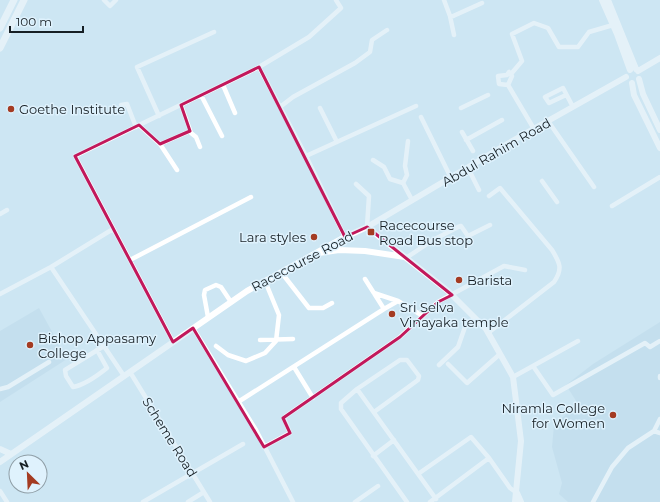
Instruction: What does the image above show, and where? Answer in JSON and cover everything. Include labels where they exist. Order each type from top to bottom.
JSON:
[{"type":"main road","points":[[0,28],[14,0]]},
{"type":"main road","points":[[0,48],[24,0]]},
{"type":"street","points":[[104,0],[110,6],[116,0]]},
{"type":"street","points":[[173,342],[75,156],[259,67],[309,38],[341,8],[336,0]]},
{"type":"street","points":[[444,0],[451,17],[454,35]]},
{"type":"street","points":[[602,0],[635,70],[640,75],[643,94],[660,130]]},
{"type":"street","points":[[608,0],[635,70]]},
{"type":"street","points":[[451,17],[482,3]]},
{"type":"street","points":[[508,84],[512,76],[511,74],[522,61],[512,34],[534,23],[548,28],[559,47],[578,47],[589,32],[613,25]]},
{"type":"street","points":[[280,107],[293,97],[355,63],[370,52],[372,40],[387,30]]},
{"type":"street","points":[[159,116],[137,67],[214,32]]},
{"type":"street","points":[[660,58],[635,70],[626,77],[628,81],[632,83],[634,95],[660,148]]},
{"type":"street","points":[[259,67],[306,156],[345,237]]},
{"type":"street","points":[[508,84],[499,84],[498,76],[507,75],[508,72],[511,74]]},
{"type":"street","name":"Abdul Rahim Road","points":[[367,228],[412,200],[626,77]]},
{"type":"street","points":[[632,83],[640,79]]},
{"type":"street","points":[[508,84],[534,129]]},
{"type":"street","points":[[223,85],[235,113]]},
{"type":"street","points":[[201,95],[222,136]]},
{"type":"street","points":[[461,108],[488,95]]},
{"type":"street","points":[[566,95],[573,107]]},
{"type":"street","points":[[121,105],[127,104],[137,126],[160,144],[177,170]]},
{"type":"street","points":[[181,105],[190,131],[196,137],[200,147]]},
{"type":"street","points":[[306,156],[416,106]]},
{"type":"street","points":[[320,108],[337,142]]},
{"type":"street","points":[[421,117],[451,178]]},
{"type":"street","points":[[466,140],[502,120]]},
{"type":"street","points":[[548,122],[594,188]]},
{"type":"street","points":[[160,144],[190,131]]},
{"type":"street","points":[[462,132],[473,152]]},
{"type":"street","points":[[403,183],[407,175],[405,166],[408,141]]},
{"type":"street","points":[[373,160],[384,167],[390,179],[403,183],[412,200]]},
{"type":"street","points":[[468,168],[479,190]]},
{"type":"street","points":[[612,206],[660,177]]},
{"type":"street","points":[[542,182],[557,202]]},
{"type":"street","points":[[356,184],[369,196],[367,228]]},
{"type":"street","points":[[488,333],[554,282],[558,276],[560,268],[559,262],[552,250],[500,188],[489,196]]},
{"type":"street","points":[[130,260],[250,198]]},
{"type":"street","points":[[0,214],[7,210]]},
{"type":"street","points":[[315,254],[339,250],[365,251],[406,258],[433,240],[458,227],[461,226],[468,236],[490,225]]},
{"type":"street","name":"Racecourse Road","points":[[11,454],[247,291],[345,237],[367,228],[452,295],[475,318],[488,333],[513,377],[521,441],[515,502]]},
{"type":"street","points":[[0,294],[51,267],[113,229]]},
{"type":"street","points":[[264,447],[290,434],[284,418],[400,337],[438,302],[504,266],[525,270]]},
{"type":"street","points":[[51,267],[124,376]]},
{"type":"street","points":[[281,272],[309,308],[323,308],[332,303]]},
{"type":"street","points":[[365,279],[384,309]]},
{"type":"street","points":[[216,346],[228,355],[246,361],[265,353],[276,341],[278,315],[265,281]]},
{"type":"street","points":[[208,317],[204,294],[205,290],[216,286],[221,287],[231,302]]},
{"type":"street","points":[[374,293],[398,301],[423,316]]},
{"type":"street","points":[[238,402],[398,301]]},
{"type":"street","points":[[439,365],[458,347],[465,327],[475,318]]},
{"type":"street","points":[[193,328],[264,447],[293,502]]},
{"type":"street","points":[[260,340],[293,339]]},
{"type":"street","points":[[513,377],[578,341]]},
{"type":"street","points":[[533,366],[553,396],[645,343],[650,347],[660,341]]},
{"type":"street","points":[[97,350],[107,368],[78,386],[72,387],[66,376],[65,370],[97,350],[104,346]]},
{"type":"street","points":[[448,364],[467,383],[500,354]]},
{"type":"street","points":[[374,412],[418,380],[419,376],[407,360],[400,360],[357,389],[340,403],[341,409],[406,502]]},
{"type":"street","points":[[0,389],[8,387],[49,362]]},
{"type":"street","points":[[294,367],[313,398]]},
{"type":"street","name":"Scheme Road","points":[[130,372],[210,502]]},
{"type":"street","points":[[357,389],[436,498]]},
{"type":"street","points":[[593,502],[612,466],[628,448],[654,431],[660,419]]},
{"type":"street","points":[[654,431],[660,433]]},
{"type":"street","points":[[418,474],[471,436],[489,458],[510,488],[516,493],[521,502]]},
{"type":"street","points":[[373,456],[394,440]]},
{"type":"street","points":[[143,502],[243,444]]},
{"type":"street","points":[[0,449],[11,454]]},
{"type":"street","points":[[430,502],[489,458]]},
{"type":"street","points":[[354,502],[378,486]]},
{"type":"street","points":[[0,491],[7,502]]},
{"type":"street","points":[[188,502],[204,492]]},
{"type":"highlighted area","points":[[259,67],[345,237],[367,227],[452,295],[438,302],[400,337],[283,418],[290,433],[264,447],[193,328],[173,342],[75,156],[139,125],[160,144],[190,131],[181,105]]},
{"type":"shaded area","name":"Bishop Appasamy College","points":[[39,308],[67,359],[0,402],[0,331]]},
{"type":"shaded area","name":"Niramla College for Women","points":[[660,322],[660,502],[568,502],[559,494],[562,483],[552,447],[554,425],[578,404],[566,385],[593,364]]},
{"type":"place","name":"Goethe Institute","points":[[11,109]]},
{"type":"place","name":"Racecourse Road Bus stop","points":[[371,232]]},
{"type":"place","name":"Lara styles","points":[[314,237]]},
{"type":"place","name":"Barista","points":[[459,280]]},
{"type":"place","name":"Sri Selva Vinayaka temple","points":[[392,314]]},
{"type":"place","name":"Bishop Appasamy College","points":[[30,345]]},
{"type":"place","name":"Niramla College for Women","points":[[613,415]]}]
